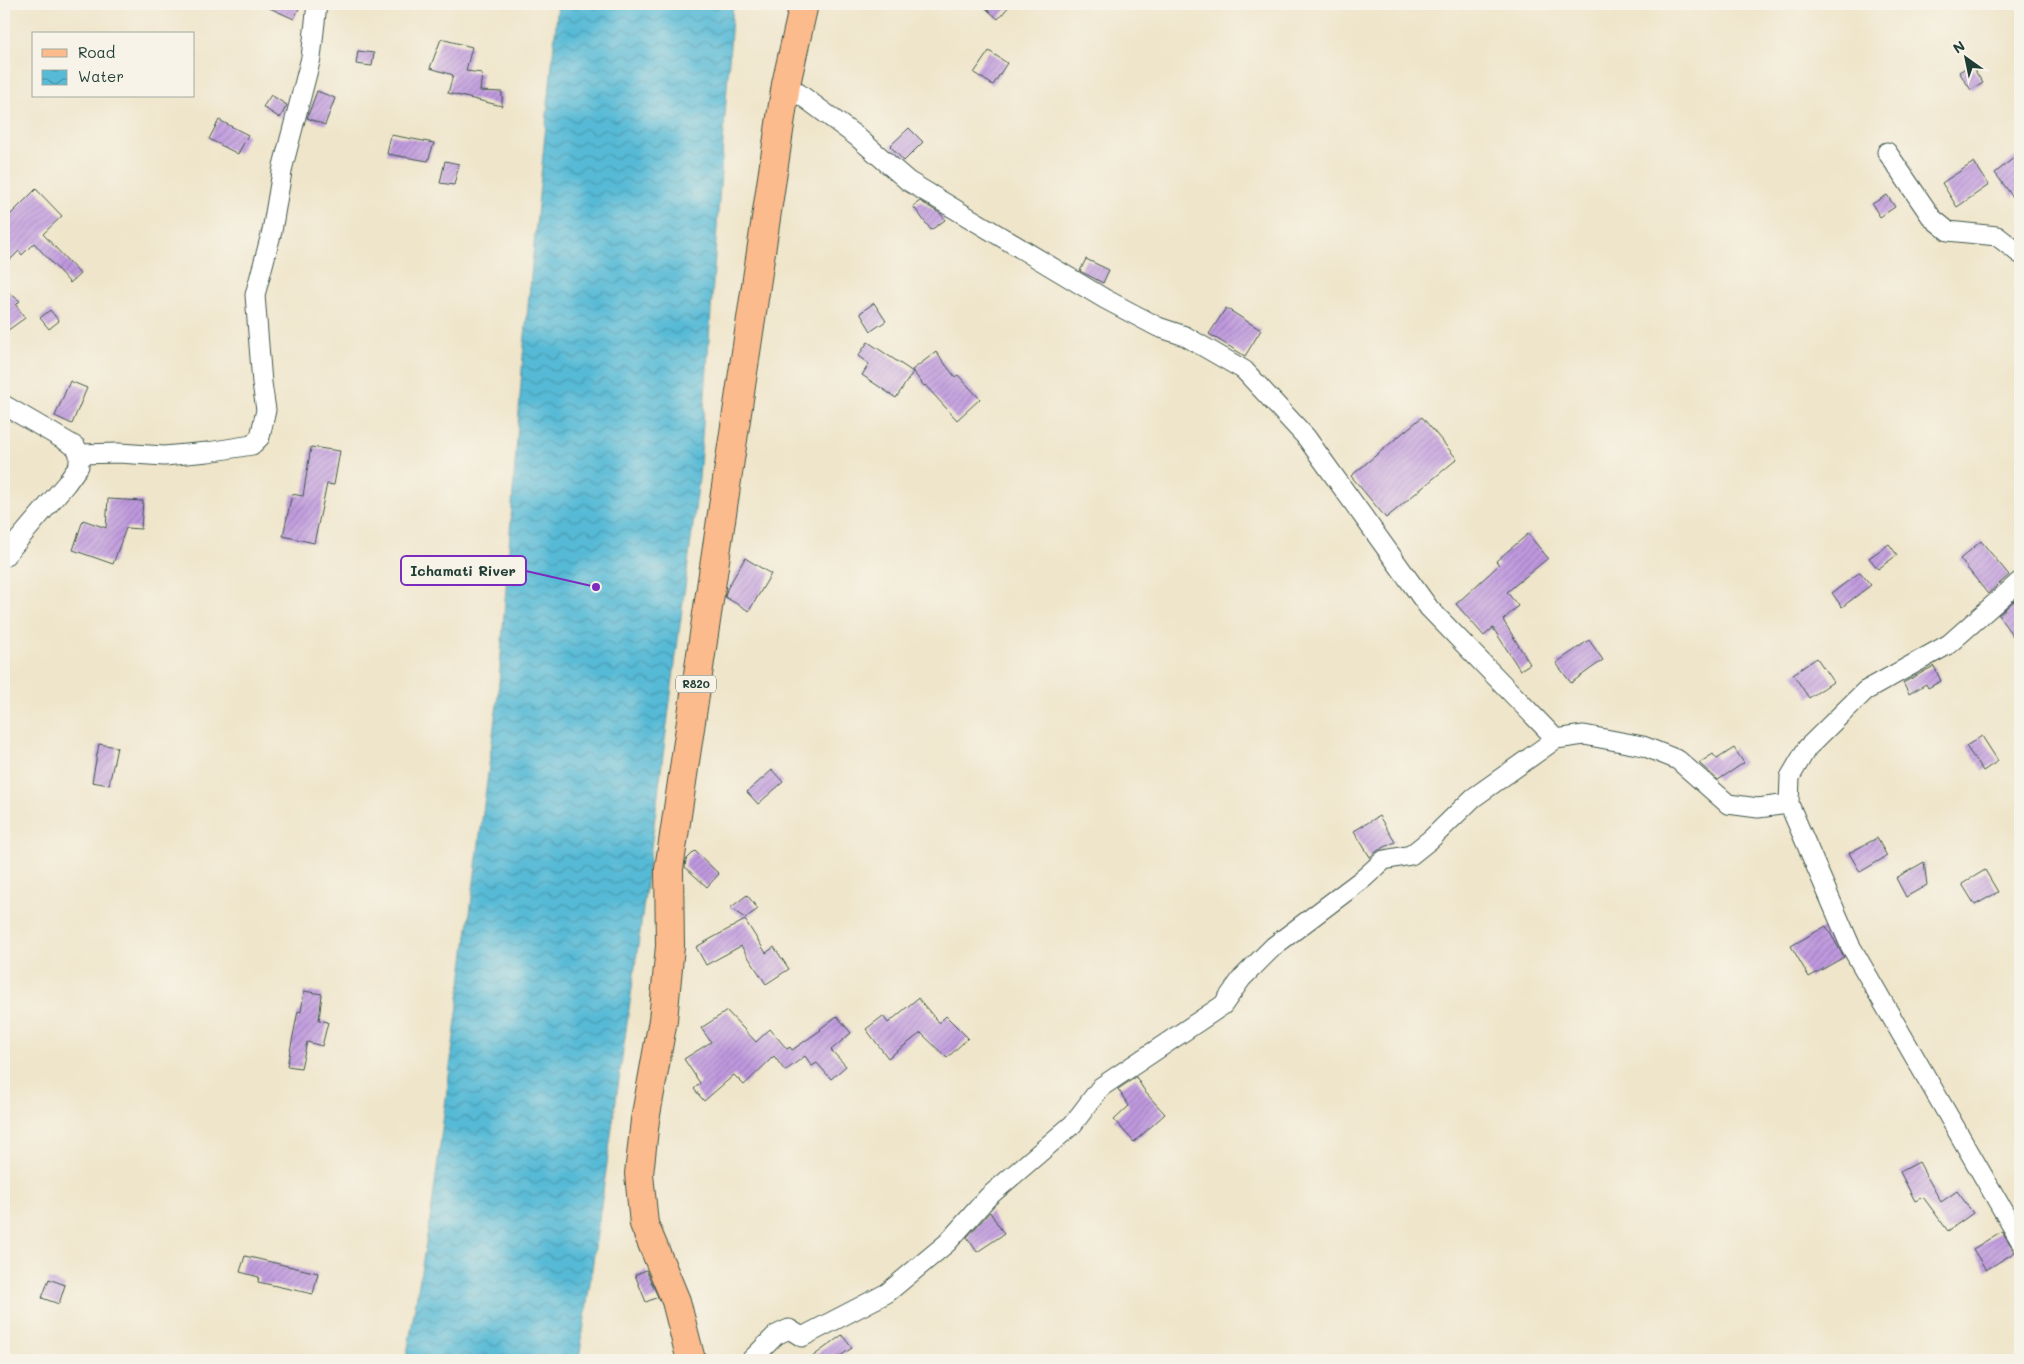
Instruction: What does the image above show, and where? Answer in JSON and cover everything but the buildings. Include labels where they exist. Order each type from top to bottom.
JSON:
[{"type":"main road","name":"R820","points":[[691,1360],[676,1301],[644,1224],[639,1174],[645,1120],[663,1020],[670,946],[669,869],[786,84],[804,4]]},
{"type":"street","points":[[79,454],[119,453],[164,456],[208,452],[252,445],[260,437],[266,410],[255,295],[272,231],[283,166],[311,58],[316,4]]},
{"type":"street","points":[[786,84],[856,136],[908,181],[1104,299],[1158,327],[1184,336],[1244,370],[1306,438],[1429,608],[1556,739]]},
{"type":"street","points":[[1886,152],[1932,218],[1948,231],[1997,236],[2020,254]]},
{"type":"street","points":[[4,405],[66,440],[76,447],[79,454],[78,466],[66,484],[4,557]]},
{"type":"street","points":[[2020,581],[1949,644],[1865,691],[1807,748],[1790,777],[1789,804],[1850,945],[2020,1240]]},
{"type":"street","points":[[751,1360],[776,1335],[789,1329],[802,1337],[887,1293],[947,1243],[988,1197],[1073,1124],[1101,1087],[1223,1005],[1242,978],[1274,946],[1364,878],[1384,860],[1411,856],[1473,798],[1556,739],[1584,735],[1643,746],[1678,760],[1728,804],[1758,808],[1789,804]]},
{"type":"water","points":[[558,4],[733,4],[699,479],[640,932],[579,1360],[406,1360],[432,1207],[498,696],[523,356]]},
{"type":"place","name":"Ichamati River","points":[[596,587]]}]
